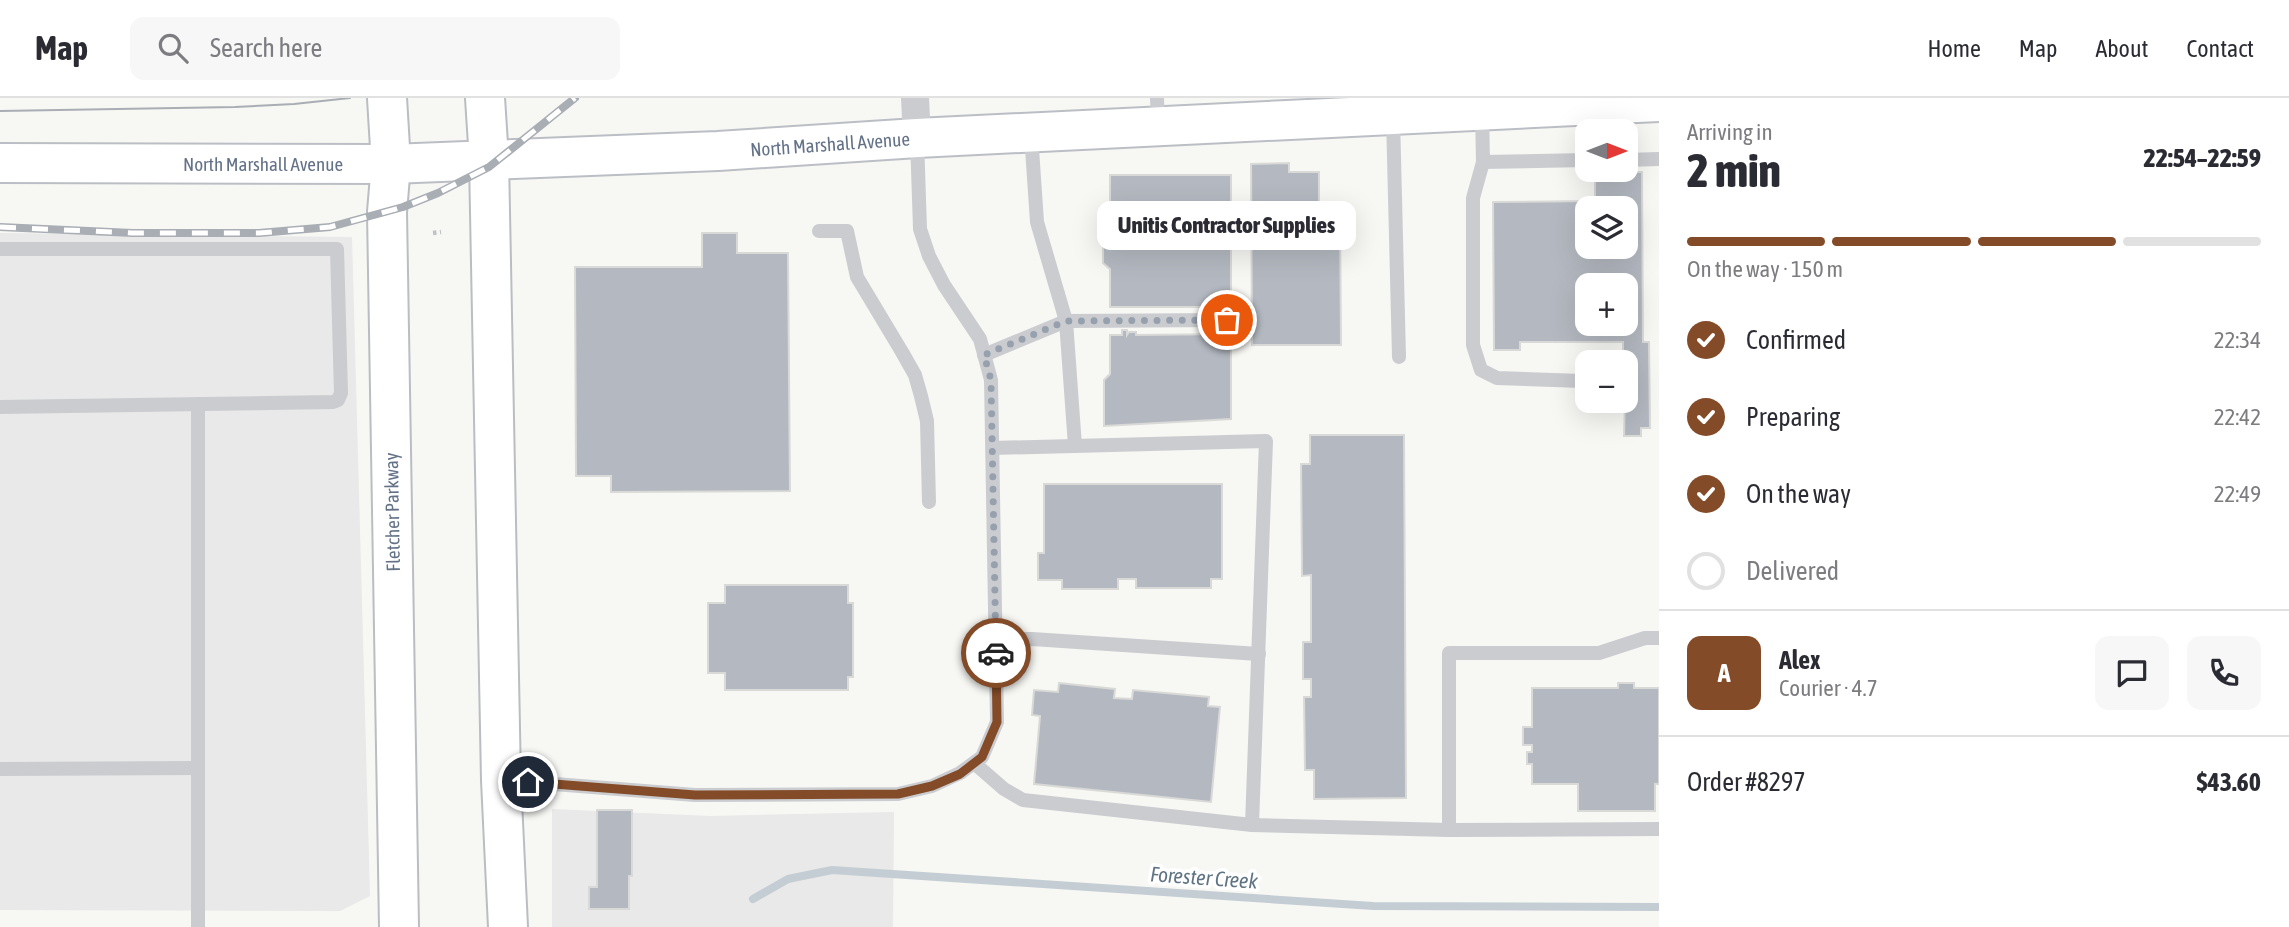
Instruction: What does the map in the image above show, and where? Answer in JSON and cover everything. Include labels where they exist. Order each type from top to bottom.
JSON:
[{"type":"main road","name":"Fletcher Parkway","points":[[387,98],[391,164],[387,212],[399,927]]},
{"type":"main road","points":[[485,98],[489,160],[501,780],[508,927]]},
{"type":"main road","name":"North Marshall Avenue","points":[[0,163],[391,164],[718,151],[1031,133],[1157,112],[1393,115],[1639,101]]},
{"type":"street","points":[[915,98],[917,138]]},
{"type":"lane","points":[[1482,111],[1483,162],[1473,198],[1473,345],[1481,370],[1497,378],[1575,381]]},
{"type":"lane","points":[[1393,115],[1399,357]]},
{"type":"lane","points":[[1031,133],[1037,222],[1066,321],[1075,446]]},
{"type":"lane","points":[[501,780],[695,795],[898,794],[932,786],[960,774],[982,757],[997,722],[991,380],[980,339],[944,285],[929,256],[920,229],[917,138]]},
{"type":"lane","points":[[1638,160],[1659,159]]},
{"type":"lane","points":[[1483,162],[1575,160]]},
{"type":"lane","points":[[819,231],[847,231],[857,277],[915,374],[927,421],[929,502]]},
{"type":"lane","points":[[0,248],[337,249],[341,393],[338,400],[333,402],[0,407]]},
{"type":"lane","points":[[984,355],[1066,321],[1227,320]]},
{"type":"lane","points":[[198,404],[198,927]]},
{"type":"lane","points":[[993,448],[1266,442],[1252,825]]},
{"type":"lane","points":[[1449,830],[1449,653],[1599,653],[1645,638],[1659,638]]},
{"type":"lane","points":[[996,639],[1259,654]]},
{"type":"lane","points":[[974,763],[1004,789],[1023,800],[1252,825],[1449,830],[1659,829]]},
{"type":"lane","points":[[0,769],[198,768]]},
{"type":"path","points":[[433,233],[441,232]]},
{"type":"shaded area","points":[[0,233],[352,237],[370,896],[340,911],[0,910]]},
{"type":"shaded area","points":[[552,809],[710,816],[894,812],[893,927],[552,927]]},
{"type":"building","points":[[1289,163],[1289,172],[1319,172],[1319,203],[1340,203],[1341,345],[1252,345],[1251,164]]},
{"type":"building","points":[[1638,172],[1642,172],[1643,342],[1649,342],[1650,428],[1641,428],[1641,436],[1624,436],[1625,413],[1638,413],[1638,350],[1623,350],[1623,342],[1520,342],[1520,350],[1494,350],[1493,202],[1575,201],[1575,259],[1638,259],[1638,196],[1595,196],[1595,182],[1638,182]]},
{"type":"building","points":[[1110,175],[1231,175],[1231,307],[1110,307],[1110,269],[1103,263],[1103,220],[1110,214]]},
{"type":"building","points":[[702,233],[737,233],[737,253],[788,253],[790,491],[611,492],[611,476],[576,476],[575,267],[702,267]]},
{"type":"building","points":[[1122,330],[1127,330],[1127,335],[1129,332],[1136,332],[1136,335],[1231,334],[1231,419],[1104,426],[1104,380],[1110,374],[1110,335],[1122,335]]},
{"type":"building","points":[[1310,435],[1404,435],[1406,798],[1314,799],[1314,770],[1305,770],[1304,697],[1311,697],[1311,679],[1303,679],[1303,642],[1311,642],[1311,575],[1302,576],[1301,464],[1310,464]]},
{"type":"building","points":[[1044,484],[1222,484],[1222,579],[1211,579],[1211,588],[1136,588],[1136,579],[1118,579],[1118,589],[1062,589],[1062,580],[1038,580],[1038,553],[1044,553]]},
{"type":"building","points":[[725,585],[848,585],[848,603],[853,603],[853,677],[848,677],[848,690],[725,690],[725,673],[708,673],[708,603],[725,603]]},
{"type":"building","points":[[1059,683],[1115,689],[1114,698],[1132,699],[1133,690],[1209,697],[1208,706],[1220,707],[1211,802],[1034,784],[1040,716],[1032,715],[1034,690],[1058,692]]},
{"type":"building","points":[[1618,683],[1634,683],[1634,688],[1659,688],[1659,784],[1655,784],[1655,811],[1578,811],[1578,784],[1532,784],[1532,764],[1527,764],[1527,752],[1532,752],[1532,745],[1523,745],[1523,727],[1532,727],[1532,688],[1618,688]]},
{"type":"building","points":[[597,810],[632,810],[629,909],[589,909],[589,887],[597,887]]},
{"type":"waterway","name":"Forester Creek","points":[[753,899],[788,879],[832,870],[1373,906],[1659,907]]},
{"type":"tram line","points":[[0,111],[235,107],[350,98]]},
{"type":"railway","points":[[0,227],[133,233],[259,233],[330,227],[403,207],[489,167],[575,98]]},
{"type":"way so far","points":[[996,653],[991,380],[984,355],[1066,321],[1227,320]]},
{"type":"place","name":"Unitis Contractor Supplies","points":[[1227,320]]},
{"type":"route","points":[[528,782],[695,795],[898,794],[932,786],[960,774],[982,757],[997,722],[996,653]]}]
